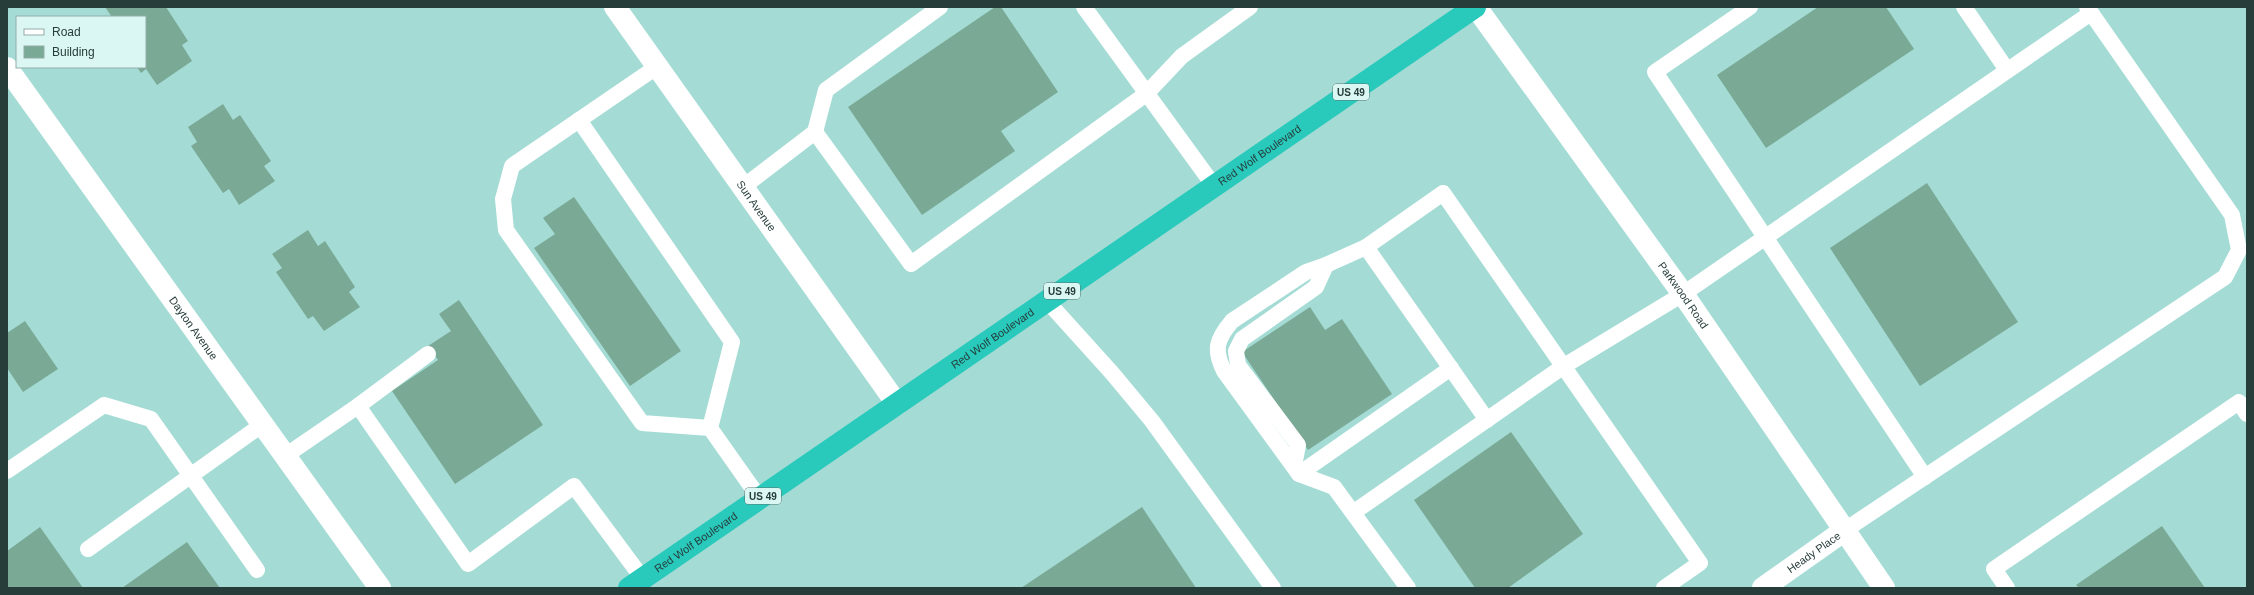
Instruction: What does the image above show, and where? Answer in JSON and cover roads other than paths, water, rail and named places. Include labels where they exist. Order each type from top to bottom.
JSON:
[{"type":"highway","name":"Red Wolf Boulevard","points":[[636,583],[1476,7]]},
{"type":"street","name":"Sun Avenue","points":[[615,7],[897,404]]},
{"type":"street","name":"Parkwood Road","points":[[1476,7],[1683,294],[1884,588]]},
{"type":"street","name":"Dayton Avenue","points":[[7,68],[380,588]]},
{"type":"street","name":"Heady Place","points":[[1763,588],[1845,530]]},
{"type":"lane","points":[[743,187],[815,132],[826,90],[940,7]]},
{"type":"lane","points":[[1084,7],[1214,186]]},
{"type":"lane","points":[[815,132],[911,264],[1146,94],[1182,56],[1250,7]]},
{"type":"lane","points":[[1750,7],[1655,72],[1925,477]]},
{"type":"lane","points":[[1964,7],[2007,70]]},
{"type":"lane","points":[[1354,512],[1564,366],[1683,294],[2007,70],[2089,10],[2232,215],[2239,250],[2225,277],[1845,530]]},
{"type":"lane","points":[[658,66],[512,166],[503,199],[506,230],[642,423],[710,428]]},
{"type":"lane","points":[[579,120],[732,342],[710,428],[760,498]]},
{"type":"lane","points":[[1408,588],[1354,512],[1334,487],[1296,470],[1224,371],[1218,358],[1218,344],[1223,332],[1232,321],[1306,272],[1326,265],[1366,247],[1443,193],[1700,563],[1664,588]]},
{"type":"lane","points":[[1366,247],[1487,420]]},
{"type":"lane","points":[[1047,301],[1112,373],[1152,421],[1273,588]]},
{"type":"lane","points":[[285,456],[358,406],[428,354]]},
{"type":"lane","points":[[1296,470],[1451,368]]},
{"type":"lane","points":[[2007,588],[1994,569],[2239,402],[2247,414]]},
{"type":"lane","points":[[7,471],[104,405],[151,419],[257,570]]},
{"type":"lane","points":[[358,406],[468,564],[574,486],[636,583]]},
{"type":"lane","points":[[88,549],[262,424]]}]
